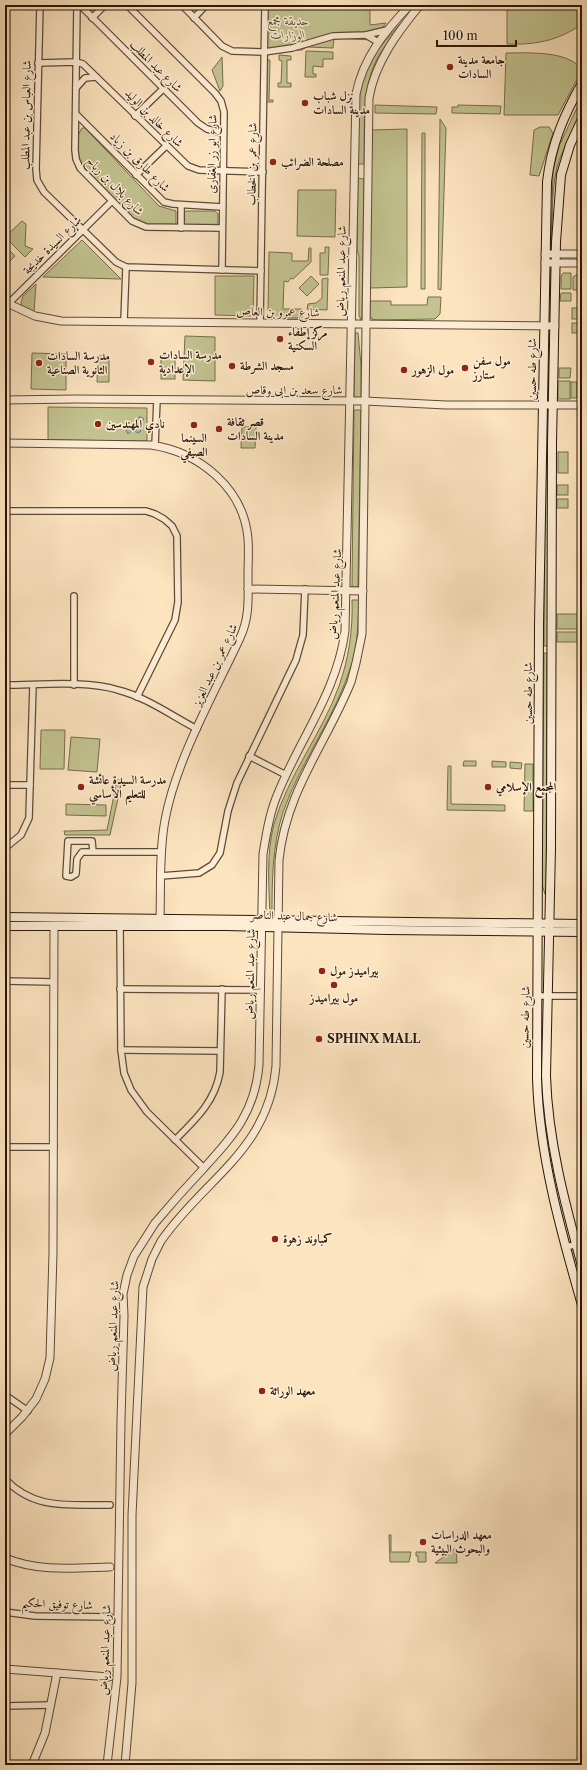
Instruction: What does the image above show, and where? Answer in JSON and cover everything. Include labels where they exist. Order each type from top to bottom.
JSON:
[{"type":"main road","name":"شارع طه حسين","points":[[582,83],[560,126],[550,159],[547,182],[540,646],[537,1078],[538,1111],[544,1144],[566,1247],[582,1305]]},
{"type":"main road","name":"شارع طه حسين","points":[[582,119],[570,144],[560,175],[556,254],[546,1076],[548,1115],[554,1153],[579,1243],[582,1266]]},
{"type":"main road","points":[[540,646],[552,646]]},
{"type":"main road","name":"شارع جمال عبد الناصر","points":[[5,917],[160,918],[263,924]]},
{"type":"main road","name":"شارع جمال عبد الناصر","points":[[5,926],[226,926],[277,924],[549,928],[582,924]]},
{"type":"main road","name":"شارع جمال عبد الناصر","points":[[549,928],[582,932]]},
{"type":"street","name":"شارع العباس بن عبد المطلب","points":[[40,5],[37,180],[44,192],[82,230],[116,262],[126,268]]},
{"type":"street","name":"شارع عبد المطلب","points":[[78,5],[202,126],[223,132]]},
{"type":"street","name":"شارع بلال بن رباح","points":[[78,5],[75,150],[78,163],[84,172],[112,201],[138,225],[146,227],[222,228]]},
{"type":"street","points":[[92,18],[105,5]]},
{"type":"street","name":"شارع ابو زر الغفارى","points":[[128,5],[217,94],[223,108],[222,270]]},
{"type":"street","points":[[182,5],[227,49],[232,51],[264,52],[292,48],[333,36],[366,35],[387,30]]},
{"type":"street","points":[[194,18],[206,5]]},
{"type":"street","name":"شارع عمر بن الخطاب","points":[[260,323],[265,5]]},
{"type":"street","name":"شارع عبد المنعم رياض","points":[[108,1765],[117,1677],[124,1316],[123,1294],[127,1275],[138,1248],[148,1231],[234,1135],[252,1102],[259,1070],[263,924],[263,854],[266,837],[273,808],[286,775],[327,695],[339,664],[345,632],[351,401],[351,324],[356,94],[364,66],[378,42],[410,5]]},
{"type":"street","points":[[125,1765],[132,1683],[132,1515],[143,1329],[143,1287],[152,1259],[167,1233],[246,1146],[258,1128],[267,1108],[273,1088],[276,1066],[279,860],[286,820],[295,794],[351,682],[360,644],[364,591],[369,102],[373,81],[384,56],[420,5]]},
{"type":"street","points":[[400,15],[408,21]]},
{"type":"street","points":[[366,35],[378,42]]},
{"type":"street","points":[[38,63],[76,62]]},
{"type":"street","name":"شارع خالد بن الوليد","points":[[76,62],[83,64],[166,146],[184,163],[193,169],[262,172]]},
{"type":"street","points":[[76,88],[85,78],[96,77]]},
{"type":"street","points":[[135,116],[163,89]]},
{"type":"street","name":"شارع طارق بن زياد","points":[[76,114],[164,202],[181,205],[222,207]]},
{"type":"street","points":[[136,175],[166,146]]},
{"type":"street","points":[[354,169],[368,170]]},
{"type":"street","name":"شارع السيدة خديجة","points":[[6,303],[112,201]]},
{"type":"street","points":[[181,205],[181,228]]},
{"type":"street","points":[[545,254],[582,254]]},
{"type":"street","points":[[545,263],[582,263]]},
{"type":"street","points":[[124,322],[126,268],[261,271]]},
{"type":"street","name":"شارع عمرو بن العاص","points":[[6,303],[24,312],[52,320],[555,326]]},
{"type":"street","name":"شارع سعد بن ابى وقاص","points":[[5,400],[365,401],[446,405],[582,405]]},
{"type":"street","points":[[155,445],[157,400]]},
{"type":"street","name":"شارع عمر بن عبد العزيز","points":[[5,443],[155,445],[178,451],[196,459],[211,470],[230,491],[240,509],[247,530],[248,613],[243,632],[177,775],[170,797],[164,821],[161,852],[160,918]]},
{"type":"street","points":[[5,511],[146,511],[160,516],[172,526],[178,541],[177,616],[137,697]]},
{"type":"street","points":[[248,589],[364,591]]},
{"type":"street","points":[[161,876],[199,873],[206,870],[216,860],[220,853],[232,797],[249,756],[286,684],[296,660],[303,635],[305,589]]},
{"type":"street","points":[[74,596],[74,685]]},
{"type":"street","points":[[5,685],[74,685],[111,688],[137,697],[198,729]]},
{"type":"street","points":[[5,848],[17,840],[27,824],[30,812],[33,685]]},
{"type":"street","points":[[249,756],[286,775]]},
{"type":"street","points":[[5,785],[30,785]]},
{"type":"street","points":[[93,852],[92,841],[68,841],[66,876],[71,877],[76,874],[77,858],[80,853],[161,852]]},
{"type":"street","points":[[5,1434],[28,1410],[42,1386],[50,1358],[54,1147],[54,926]]},
{"type":"street","points":[[120,926],[121,1050],[124,1074],[136,1098],[147,1112],[204,1168]]},
{"type":"street","points":[[5,981],[54,982]]},
{"type":"street","points":[[120,989],[261,990]]},
{"type":"street","points":[[175,1140],[202,1112],[211,1099],[219,1078],[222,990]]},
{"type":"street","points":[[538,996],[582,996]]},
{"type":"street","points":[[121,1050],[220,1051]]},
{"type":"street","points":[[5,1147],[54,1147]]},
{"type":"street","points":[[566,1247],[579,1243]]},
{"type":"street","points":[[5,1395],[28,1410]]},
{"type":"street","points":[[5,1479],[22,1495],[38,1501],[110,1505]]},
{"type":"street","points":[[120,1515],[132,1515]]},
{"type":"street","points":[[5,1558],[40,1568],[110,1568]]},
{"type":"street","name":"شارع توفيق الحكيم","points":[[5,1612],[35,1616],[110,1617]]},
{"type":"street","points":[[5,1669],[109,1677]]},
{"type":"street","points":[[32,1765],[44,1737],[57,1673]]},
{"type":"street","points":[[5,1706],[50,1705]]},
{"type":"green space","points":[[82,5],[106,5],[93,14]]},
{"type":"green space","name":"حديقة مجمع الوزارات","points":[[265,5],[370,5],[370,25],[386,23],[373,40],[334,38],[333,48],[307,47],[302,50],[264,52]]},
{"type":"green space","points":[[507,5],[582,5],[582,24],[573,30],[546,41],[527,44],[507,44]]},
{"type":"green space","points":[[400,24],[402,26],[381,52],[371,73],[365,111],[364,164],[357,164],[357,123],[362,83],[372,58]]},
{"type":"green space","points":[[306,51],[333,52],[333,59],[323,59],[323,67],[313,66],[313,74],[316,74],[316,77],[305,77]]},
{"type":"green space","points":[[506,53],[536,53],[558,56],[568,59],[582,70],[558,115],[504,115]]},
{"type":"green space","points":[[279,55],[291,56],[291,60],[287,60],[287,83],[291,83],[291,87],[278,87],[278,83],[281,83],[282,61],[279,60]]},
{"type":"green space","points":[[222,57],[223,86],[220,91],[212,70]]},
{"type":"green space","points":[[267,60],[270,60],[269,100],[273,100],[273,102],[266,102]]},
{"type":"green space","points":[[582,97],[579,116],[562,153],[554,181],[551,247],[553,171],[559,146]]},
{"type":"green space","points":[[375,105],[437,107],[436,114],[375,113]]},
{"type":"green space","points":[[458,105],[501,106],[500,114],[452,113],[452,107],[458,107]]},
{"type":"green space","points":[[440,119],[446,128],[441,290],[438,289]]},
{"type":"green space","points":[[540,127],[549,127],[553,133],[539,176],[530,175],[534,130]]},
{"type":"green space","points":[[82,128],[85,128],[159,206],[176,211],[176,225],[135,225],[78,162],[78,135]]},
{"type":"green space","points":[[407,129],[407,287],[370,288],[372,130]]},
{"type":"green space","points":[[422,133],[425,133],[425,289],[421,289]]},
{"type":"green space","points":[[358,178],[364,179],[361,320],[359,316],[359,256],[357,250]]},
{"type":"green space","points":[[298,190],[336,190],[335,237],[297,236]]},
{"type":"green space","points":[[186,211],[215,211],[218,214],[218,223],[215,226],[185,226],[183,223],[183,214]]},
{"type":"green space","points":[[22,221],[26,224],[25,246],[33,249],[25,257],[5,237]]},
{"type":"green space","points":[[82,240],[121,279],[43,277]]},
{"type":"green space","points":[[5,246],[15,256],[9,262],[5,258]]},
{"type":"green space","points":[[325,247],[329,247],[328,275],[320,275],[320,253],[325,253]]},
{"type":"green space","points":[[309,248],[311,248],[311,262],[293,279],[291,278],[288,282],[284,281],[283,309],[302,309],[302,318],[276,318],[268,310],[269,252],[292,253],[292,261],[308,261]]},
{"type":"green space","points":[[550,269],[550,323],[548,324],[548,272]]},
{"type":"green space","points":[[563,273],[571,273],[571,289],[561,289],[561,276]]},
{"type":"green space","points":[[576,275],[582,275],[582,280],[579,280],[578,290],[573,290],[573,277]]},
{"type":"green space","points":[[215,276],[254,276],[253,316],[215,315]]},
{"type":"green space","points":[[311,276],[319,284],[307,296],[299,288]]},
{"type":"green space","points":[[328,278],[327,310],[307,309],[308,304],[316,303],[322,298],[322,279]]},
{"type":"green space","points":[[36,284],[34,312],[22,307],[21,303],[23,296]]},
{"type":"green space","points":[[561,293],[571,293],[571,301],[560,301]]},
{"type":"green space","points":[[428,297],[441,297],[440,314],[435,319],[376,320],[372,319],[370,316],[370,301],[391,301],[391,305],[427,305]]},
{"type":"green space","points":[[572,308],[579,308],[579,319],[572,319]]},
{"type":"green space","points":[[572,323],[579,323],[579,333],[572,333]]},
{"type":"green space","points":[[355,333],[358,333],[361,365],[361,399],[354,399]]},
{"type":"green space","points":[[547,335],[549,401],[547,402]]},
{"type":"green space","points":[[185,336],[215,337],[215,381],[183,380]]},
{"type":"green space","points":[[32,353],[66,354],[66,390],[31,389]]},
{"type":"green space","points":[[161,355],[175,355],[175,379],[161,379]]},
{"type":"green space","points":[[98,356],[109,356],[109,382],[97,382]]},
{"type":"green space","points":[[559,368],[571,368],[570,378],[559,378]]},
{"type":"green space","points":[[558,381],[570,381],[570,399],[558,399]]},
{"type":"green space","points":[[571,382],[577,382],[577,398],[571,398]]},
{"type":"green space","name":"نادي المهندسين","points":[[48,407],[147,408],[147,441],[48,440]]},
{"type":"green space","points":[[354,410],[361,410],[358,587],[352,587]]},
{"type":"green space","points":[[545,411],[548,411],[548,646],[544,646]]},
{"type":"green space","points":[[242,427],[256,427],[255,448],[241,448]]},
{"type":"green space","points":[[558,452],[568,452],[568,473],[558,473]]},
{"type":"green space","points":[[557,485],[568,485],[568,495],[557,495]]},
{"type":"green space","points":[[557,499],[568,499],[568,508],[557,508]]},
{"type":"green space","points":[[352,600],[359,600],[357,632],[352,663],[337,701],[290,793],[283,812],[279,825],[275,851],[272,918],[270,918],[269,859],[271,835],[280,806],[296,771],[324,721],[339,686],[350,643]]},
{"type":"green space","points":[[557,614],[579,614],[579,629],[557,629]]},
{"type":"green space","points":[[557,632],[579,632],[579,642],[557,642]]},
{"type":"green space","points":[[544,653],[547,653],[546,897],[542,885]]},
{"type":"green space","points":[[41,730],[65,730],[64,769],[40,769]]},
{"type":"green space","points":[[71,737],[100,739],[97,772],[68,770]]},
{"type":"green space","points":[[464,761],[476,761],[476,766],[463,766]]},
{"type":"green space","points":[[492,761],[506,762],[506,767],[492,767]]},
{"type":"green space","points":[[510,762],[522,763],[521,769],[510,768]]},
{"type":"green space","points":[[525,764],[533,764],[533,811],[524,811]]},
{"type":"green space","points":[[448,766],[451,766],[451,804],[505,805],[505,811],[447,810]]},
{"type":"green space","points":[[117,780],[122,780],[110,835],[65,835],[64,831],[107,830]]},
{"type":"green space","points":[[66,804],[106,805],[106,816],[66,815]]},
{"type":"green space","points":[[389,1535],[391,1535],[391,1552],[411,1552],[409,1562],[390,1562]]},
{"type":"green space","points":[[456,1548],[457,1563],[435,1563]]},
{"type":"green space","points":[[416,1552],[426,1552],[426,1562],[418,1562]]},
{"type":"shaded area","points":[[139,417],[144,419],[139,425],[141,431],[138,433],[133,430],[128,434],[126,430],[135,427]]},
{"type":"place","name":"جامعة مدينة السادات","points":[[450,67]]},
{"type":"place","name":"نزل شباب مدينة السادات","points":[[305,103]]},
{"type":"place","name":"مصلحة الضرائب","points":[[273,162]]},
{"type":"place","name":"مركز إطفاء السكنية","points":[[280,339]]},
{"type":"place","name":"مدرسة السادات الإعدادية","points":[[151,362]]},
{"type":"place","name":"مدرسة السادات الثانوية الصناعية","points":[[39,363]]},
{"type":"place","name":"مسجد الشرطة","points":[[232,366]]},
{"type":"place","name":"مول سفن ستارز","points":[[465,368]]},
{"type":"place","name":"مول الزهور","points":[[404,370]]},
{"type":"place","name":"نادي المهندسين","points":[[98,424]]},
{"type":"place","name":"السينما الصيفي","points":[[194,425]]},
{"type":"place","name":"قصر ثقافة مدينة السادات","points":[[219,429]]},
{"type":"place","name":"مدرسة السيدة عائشة للتعليم الأساسي","points":[[81,787]]},
{"type":"place","name":"المجمع الإسلامي","points":[[488,787]]},
{"type":"place","name":"بيراميدز مول","points":[[322,971]]},
{"type":"place","name":"مول بيراميدز","points":[[334,985]]},
{"type":"place","name":"SPHINX MALL","points":[[319,1039]]},
{"type":"place","name":"كمباوند زهوة","points":[[275,1239]]},
{"type":"place","name":"معهد الوراثة","points":[[262,1391]]},
{"type":"place","name":"معهد الدراسات والبحوث البيئية","points":[[423,1542]]}]
